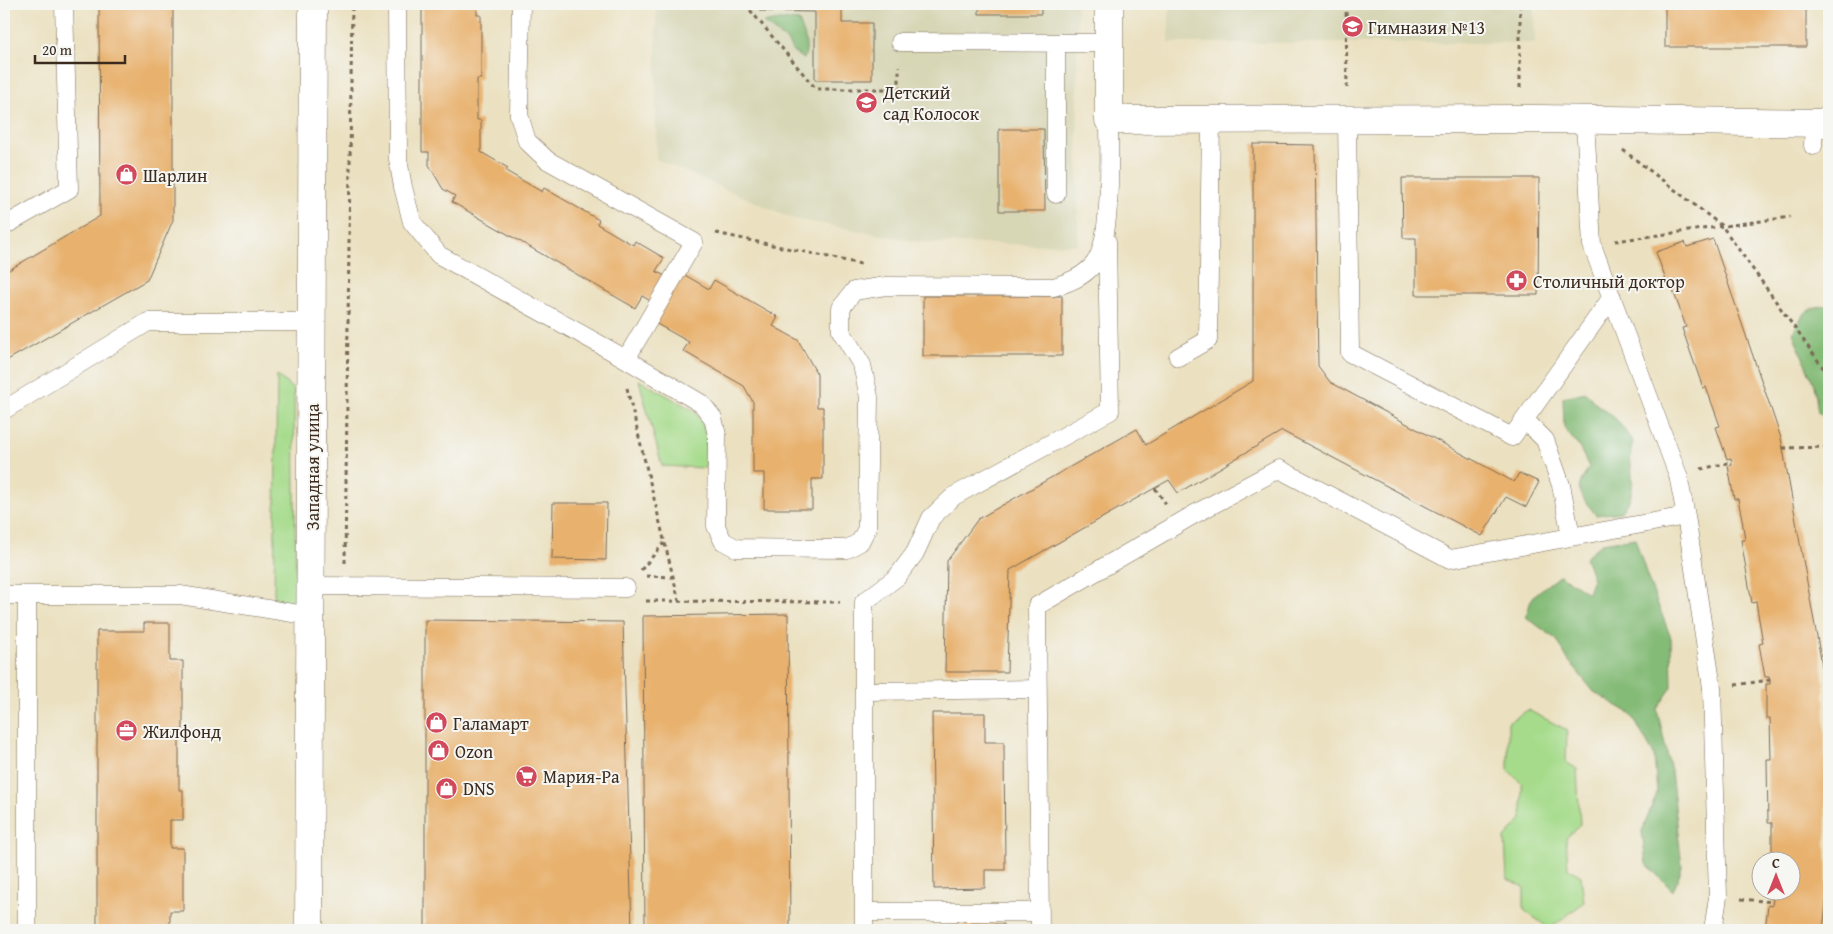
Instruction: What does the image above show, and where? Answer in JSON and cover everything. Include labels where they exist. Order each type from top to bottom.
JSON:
[{"type":"street","name":"Западная улица","points":[[309,930],[312,616],[313,4]]},
{"type":"street","points":[[1109,4],[1109,120],[1585,120],[1819,131]]},
{"type":"lane","points":[[4,226],[68,189],[64,4]]},
{"type":"lane","points":[[397,4],[398,159],[412,222],[439,255],[626,359],[702,404],[713,418],[717,435],[716,526],[723,541],[736,548],[848,549],[860,542],[867,528],[869,397],[862,364],[840,330],[841,308],[854,291],[886,286],[1054,287],[1077,279],[1094,264],[1103,246],[1107,224]]},
{"type":"lane","points":[[521,4],[518,115],[527,141],[547,160],[694,242],[626,359]]},
{"type":"lane","points":[[900,42],[1108,44]]},
{"type":"lane","points":[[1056,44],[1056,194]]},
{"type":"lane","points":[[1347,119],[1350,353],[1512,437],[1612,297]]},
{"type":"lane","points":[[864,930],[864,602],[897,577],[915,553],[931,518],[954,496],[1110,411],[1107,224],[1109,120]]},
{"type":"lane","points":[[1178,357],[1208,340],[1212,120]]},
{"type":"lane","points":[[1585,120],[1592,245],[1678,475],[1686,516],[1712,688],[1718,897],[1713,930]]},
{"type":"lane","points":[[4,410],[148,322],[313,322]]},
{"type":"lane","points":[[1524,420],[1545,440],[1561,485],[1571,536]]},
{"type":"lane","points":[[1040,930],[1037,606],[1185,520],[1279,469],[1450,559],[1686,516]]},
{"type":"lane","points":[[312,586],[631,582]]},
{"type":"lane","points":[[4,595],[180,595],[312,616]]},
{"type":"lane","points":[[27,595],[27,930]]},
{"type":"lane","points":[[865,690],[1038,689]]},
{"type":"lane","points":[[864,912],[1040,912]]},
{"type":"path","points":[[345,586],[352,4]]},
{"type":"path","points":[[745,4],[816,89],[899,89],[900,42]]},
{"type":"path","points":[[1346,4],[1347,119]]},
{"type":"path","points":[[1520,4],[1520,119]]},
{"type":"path","points":[[1623,150],[1722,226],[1829,376]]},
{"type":"path","points":[[1592,245],[1790,217]]},
{"type":"path","points":[[694,242],[701,230],[870,266]]},
{"type":"path","points":[[626,359],[622,368],[679,601]]},
{"type":"path","points":[[1783,448],[1829,447]]},
{"type":"path","points":[[1678,475],[1732,462]]},
{"type":"path","points":[[664,543],[631,582],[626,601],[864,602]]},
{"type":"path","points":[[631,582],[673,577]]},
{"type":"path","points":[[1823,675],[1829,675]]},
{"type":"path","points":[[1712,688],[1770,680]]},
{"type":"path","points":[[1718,897],[1750,900]]},
{"type":"shaded area","name":"Детский сад Колосок","points":[[656,4],[1077,4],[1078,245],[926,243],[794,219],[656,159]]},
{"type":"shaded area","name":"Гимназия №13","points":[[1169,4],[1534,4],[1535,43],[1169,43]]},
{"type":"green space","points":[[779,20],[799,21],[806,45],[804,59],[794,53],[787,41],[763,23]]},
{"type":"green space","points":[[1829,305],[1829,420],[1818,412],[1814,385],[1793,333],[1806,312],[1815,307]]},
{"type":"green space","points":[[277,375],[294,390],[296,598],[289,603],[280,604],[274,595]]},
{"type":"green space","points":[[639,380],[693,410],[702,422],[706,436],[706,468],[662,466]]},
{"type":"green space","points":[[1586,392],[1594,402],[1616,419],[1633,442],[1631,449],[1632,491],[1621,512],[1596,515],[1580,492],[1581,482],[1589,467],[1579,447],[1564,428],[1563,397]]},
{"type":"green space","points":[[1635,538],[1648,579],[1671,638],[1672,687],[1657,709],[1671,771],[1682,867],[1673,891],[1646,864],[1642,831],[1657,793],[1654,755],[1631,714],[1594,692],[1568,660],[1557,640],[1526,617],[1532,597],[1560,575],[1588,593],[1593,579],[1585,557],[1602,543]]},
{"type":"green space","points":[[1528,710],[1567,730],[1566,762],[1577,769],[1580,825],[1566,838],[1568,868],[1581,876],[1584,902],[1550,929],[1524,910],[1524,887],[1507,879],[1505,838],[1522,819],[1522,784],[1508,770],[1508,722]]},
{"type":"building","points":[[99,4],[173,4],[173,220],[147,280],[4,362],[4,273],[100,216]]},
{"type":"building","points":[[422,4],[477,4],[477,15],[481,15],[481,79],[477,79],[477,120],[481,120],[481,152],[508,168],[506,171],[542,192],[544,188],[599,220],[597,224],[633,245],[635,241],[664,258],[656,271],[672,280],[678,271],[709,289],[714,280],[778,317],[773,326],[798,340],[817,374],[817,407],[823,407],[823,479],[812,479],[812,509],[764,509],[764,473],[753,473],[753,402],[744,386],[683,351],[689,342],[655,323],[659,306],[642,296],[635,308],[452,202],[455,196],[443,189],[429,165],[429,152],[422,152]]},
{"type":"building","points":[[760,4],[842,4],[842,23],[872,23],[872,80],[815,80],[815,12],[760,11]]},
{"type":"building","points":[[979,4],[1041,4],[1041,14],[979,14]]},
{"type":"building","points":[[1665,4],[1806,4],[1806,47],[1665,47]]},
{"type":"building","points":[[999,129],[1044,129],[1045,211],[999,211]]},
{"type":"building","points":[[1253,144],[1315,145],[1318,366],[1330,382],[1514,482],[1519,473],[1539,482],[1526,507],[1506,497],[1482,536],[1282,431],[1178,493],[1169,480],[1010,570],[1007,672],[945,672],[947,561],[978,519],[1137,429],[1146,445],[1253,381]]},
{"type":"building","points":[[1402,178],[1539,178],[1538,295],[1416,295],[1416,238],[1403,238]]},
{"type":"building","points":[[1713,239],[1781,438],[1822,665],[1824,686],[1827,895],[1823,930],[1765,930],[1768,905],[1772,906],[1772,902],[1800,902],[1800,852],[1772,852],[1772,823],[1768,823],[1767,759],[1771,759],[1770,718],[1766,718],[1766,684],[1770,684],[1770,680],[1769,677],[1765,677],[1759,644],[1763,643],[1756,602],[1752,603],[1741,540],[1745,540],[1742,519],[1738,499],[1734,499],[1728,466],[1732,465],[1731,458],[1727,459],[1716,427],[1720,426],[1706,387],[1703,388],[1682,328],[1686,327],[1672,287],[1669,289],[1656,252],[1685,242],[1687,247]]},
{"type":"building","points":[[923,296],[1062,296],[1062,356],[923,356]]},
{"type":"building","points":[[553,503],[607,503],[606,560],[552,559]]},
{"type":"building","points":[[788,614],[790,930],[645,930],[643,616]]},
{"type":"building","name":"Мария-Ра","points":[[425,620],[623,622],[632,930],[425,930]]},
{"type":"building","points":[[144,623],[170,623],[170,661],[183,661],[183,730],[179,730],[179,790],[183,790],[183,820],[170,820],[170,848],[183,848],[183,911],[170,911],[170,930],[97,930],[97,631],[144,631]]},
{"type":"building","points":[[932,713],[985,713],[985,742],[1004,742],[1005,870],[985,870],[985,888],[934,889]]},
{"type":"building","points":[[1004,924],[1004,930],[946,930],[946,925]]},
{"type":"place","name":"Гимназия №13","points":[[1352,27]]},
{"type":"place","name":"Детский сад Колосок","points":[[867,102]]},
{"type":"place","name":"Шарлин","points":[[127,175]]},
{"type":"place","name":"Столичный доктор","points":[[1517,281]]},
{"type":"place","name":"Галамарт","points":[[437,723]]},
{"type":"place","name":"Жилфонд","points":[[127,731]]},
{"type":"place","name":"Ozon","points":[[439,751]]},
{"type":"place","name":"Мария-Ра","points":[[527,776]]},
{"type":"place","name":"DNS","points":[[447,788]]}]
